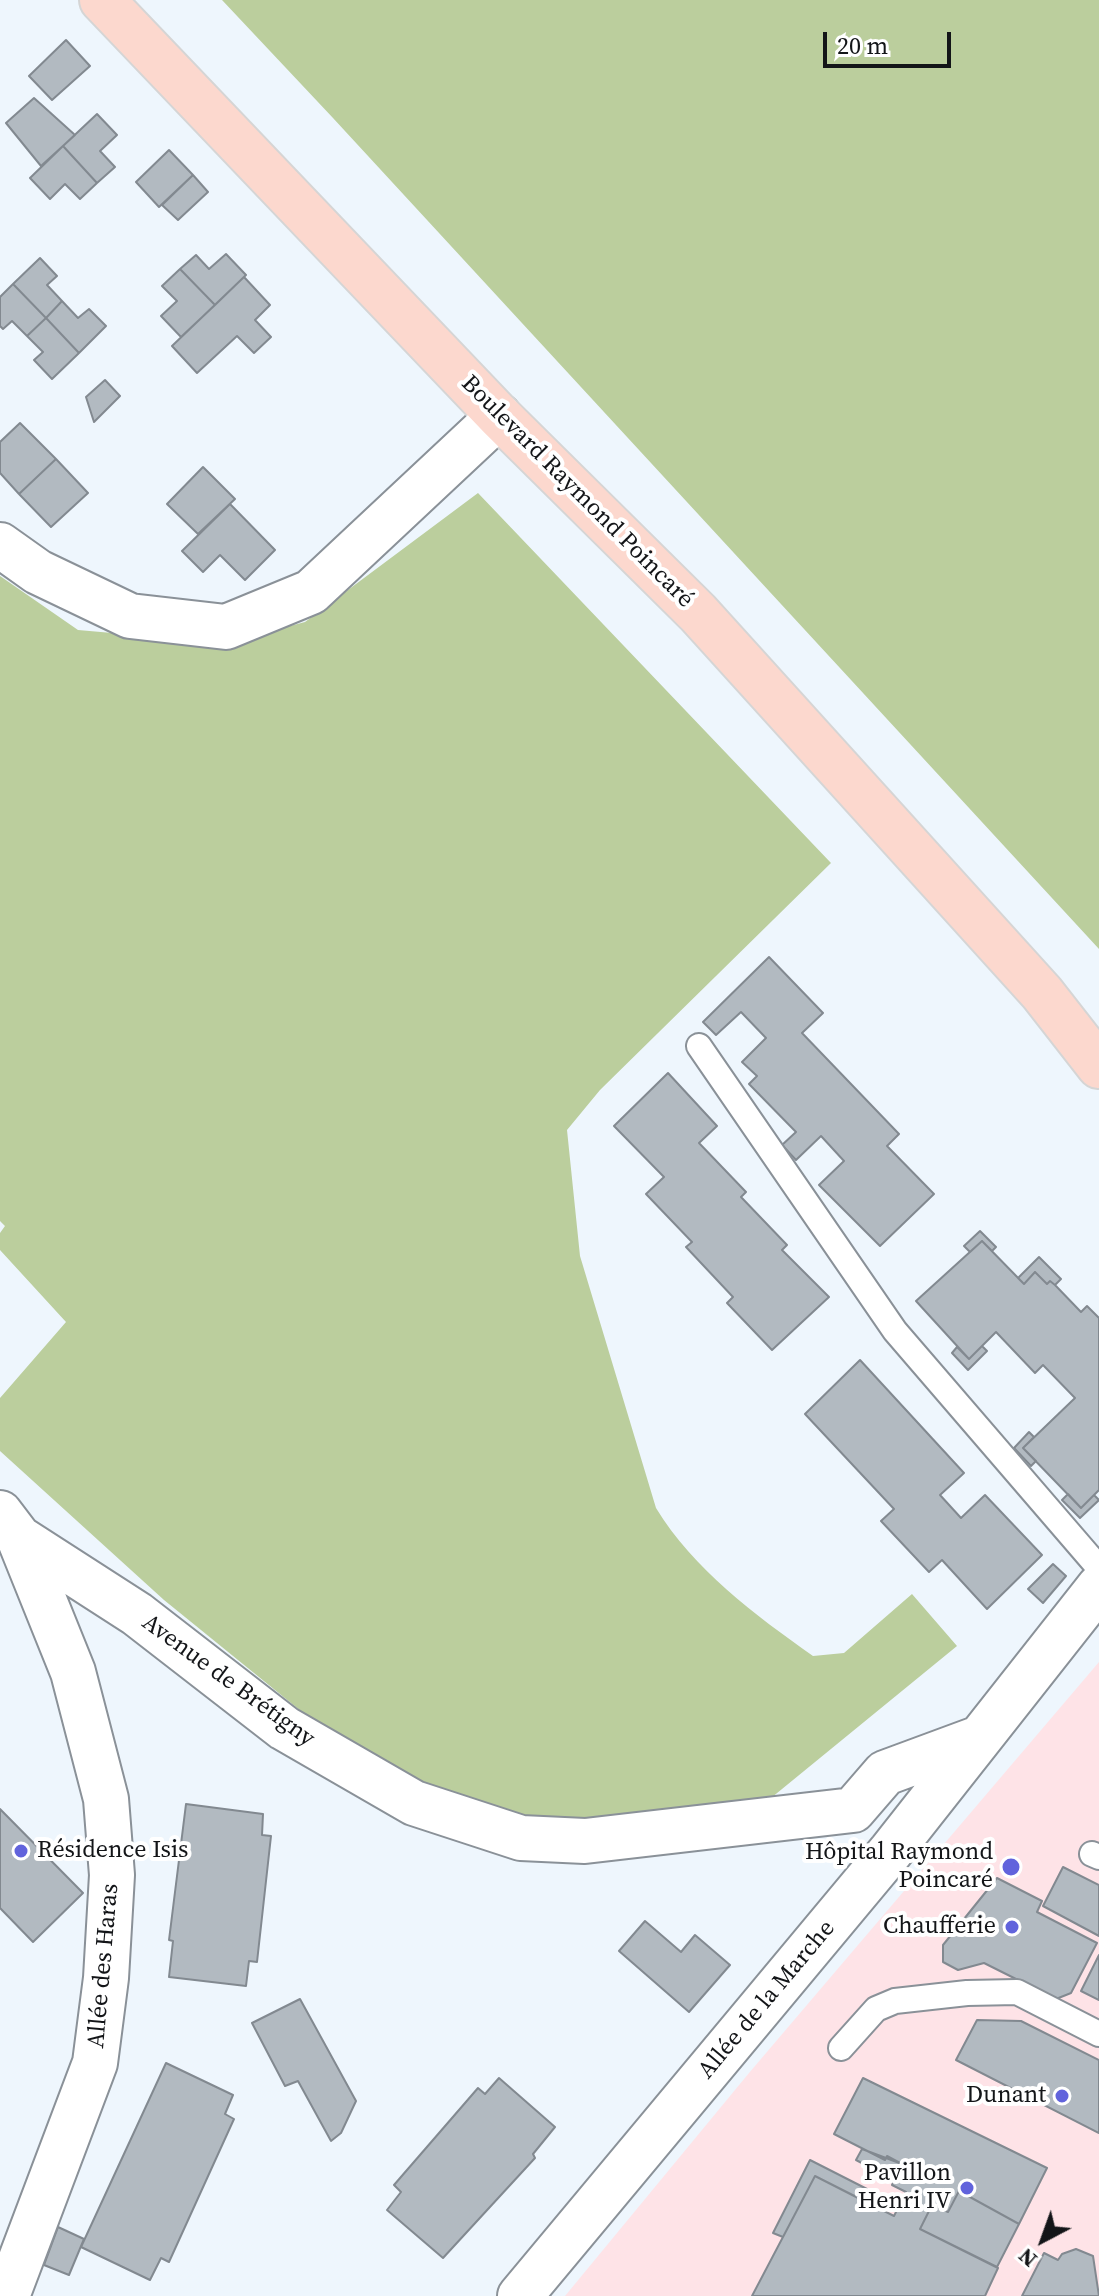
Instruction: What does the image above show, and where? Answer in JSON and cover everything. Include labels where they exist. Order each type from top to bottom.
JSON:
[{"type":"main road","name":"Boulevard Raymond Poincaré","points":[[102,0],[499,416],[698,613],[1042,993],[1099,1066]]},
{"type":"main road","name":"Boulevard Raymond Poincaré","points":[[1042,993],[1099,1045]]},
{"type":"street","points":[[0,545],[38,572],[130,616],[226,627],[311,592],[499,416]]},
{"type":"street","name":"Avenue de Brétigny","points":[[9,1526],[137,1614],[284,1728],[414,1803],[521,1838],[599,1840],[853,1810]]},
{"type":"street","name":"Allée des Haras","points":[[7,2296],[95,2063],[106,1978],[112,1875],[106,1799],[73,1672],[9,1526]]},
{"type":"street","name":"Allée de la Marche","points":[[520,2296],[891,1851],[1099,1587]]},
{"type":"street","points":[[891,1851],[853,1810],[885,1773],[977,1739]]},
{"type":"lane","points":[[699,1046],[895,1331],[1099,1568]]},
{"type":"lane","points":[[841,2048],[876,2009],[895,2001],[967,1993],[1017,1992],[1099,2034]]},
{"type":"shaded area","name":"Hôpital Raymond Poincaré","points":[[1099,1662],[1099,2296],[565,2296],[749,2073]]},
{"type":"green space","points":[[222,0],[1099,0],[1099,949],[333,118]]},
{"type":"green space","points":[[478,493],[831,863],[600,1090],[567,1130],[580,1256],[656,1508],[688,1551],[727,1590],[813,1656],[844,1653],[912,1594],[957,1646],[771,1798],[585,1827],[493,1822],[381,1776],[164,1600],[0,1451],[0,1398],[66,1322],[0,1250],[0,1233],[5,1226],[0,1221],[0,576],[78,630],[226,643],[305,622]]},
{"type":"building","points":[[66,40],[90,66],[52,100],[29,76]]},
{"type":"building","points":[[34,98],[75,135],[41,166],[6,123]]},
{"type":"building","points":[[97,114],[117,135],[100,151],[115,167],[97,183],[63,146]]},
{"type":"building","points":[[63,146],[97,183],[80,199],[65,184],[50,199],[30,178]]},
{"type":"building","points":[[169,150],[193,175],[159,207],[136,182]]},
{"type":"building","points":[[193,175],[208,192],[178,220],[162,205]]},
{"type":"building","points":[[226,254],[246,275],[215,305],[180,269],[196,255],[209,269]]},
{"type":"building","points":[[40,258],[57,276],[47,285],[62,301],[46,318],[13,284]]},
{"type":"building","points":[[180,269],[215,305],[181,337],[161,316],[177,301],[162,286]]},
{"type":"building","points":[[244,277],[270,305],[255,320],[271,337],[254,353],[237,336],[197,373],[172,346]]},
{"type":"building","points":[[13,284],[46,318],[27,336],[12,321],[3,329],[0,326],[0,297]]},
{"type":"building","points":[[62,301],[78,318],[89,309],[106,326],[79,353],[46,318]]},
{"type":"building","points":[[46,318],[79,353],[52,379],[34,360],[43,352],[27,336]]},
{"type":"building","points":[[105,380],[120,396],[94,422],[86,397]]},
{"type":"building","points":[[20,423],[56,459],[19,494],[0,473],[0,442]]},
{"type":"building","points":[[56,459],[88,493],[51,527],[19,494]]},
{"type":"building","points":[[203,467],[235,499],[198,534],[167,504]]},
{"type":"building","points":[[230,504],[275,550],[245,580],[220,555],[203,572],[182,551]]},
{"type":"building","points":[[769,957],[823,1013],[802,1033],[899,1134],[887,1146],[934,1194],[880,1246],[819,1185],[844,1161],[821,1136],[796,1160],[782,1145],[796,1132],[749,1084],[757,1076],[742,1062],[766,1038],[741,1012],[716,1035],[703,1022]]},
{"type":"building","points":[[668,1073],[717,1126],[699,1143],[746,1192],[741,1197],[787,1245],[782,1250],[829,1297],[772,1350],[727,1303],[733,1297],[686,1247],[692,1242],[646,1194],[664,1177],[614,1126]]},
{"type":"building","points":[[980,1231],[996,1247],[992,1251],[982,1241],[970,1252],[964,1246]]},
{"type":"building","points":[[982,1241],[1024,1284],[1035,1272],[1047,1284],[1050,1281],[1055,1285],[1081,1312],[1087,1306],[1099,1318],[1099,1490],[1081,1508],[1023,1448],[1075,1398],[1043,1365],[1035,1373],[996,1332],[969,1359],[916,1301]]},
{"type":"building","points":[[1039,1257],[1061,1279],[1055,1285],[1050,1281],[1047,1284],[1035,1272],[1024,1284],[1018,1278]]},
{"type":"building","points":[[982,1346],[987,1351],[968,1370],[952,1353],[957,1347],[969,1359]]},
{"type":"building","points":[[860,1360],[964,1473],[940,1495],[961,1518],[985,1495],[1042,1555],[987,1609],[942,1560],[929,1572],[881,1521],[894,1509],[805,1414]]},
{"type":"building","points":[[1029,1432],[1034,1437],[1023,1448],[1036,1461],[1031,1466],[1014,1448]]},
{"type":"building","points":[[1068,1494],[1081,1508],[1094,1495],[1099,1500],[1080,1518],[1062,1500]]},
{"type":"building","points":[[1053,1564],[1066,1576],[1043,1603],[1028,1589]]},
{"type":"building","points":[[186,1804],[263,1814],[262,1835],[271,1836],[257,1962],[249,1961],[246,1986],[169,1977],[173,1941],[169,1940]]},
{"type":"building","name":"Résidence Isis","points":[[0,1809],[83,1893],[33,1942],[0,1908]]},
{"type":"building","points":[[1063,1867],[1099,1885],[1099,1936],[1043,1906]]},
{"type":"building","name":"Chaufferie","points":[[997,1878],[1042,1901],[1037,1912],[1097,1943],[1071,1993],[1056,1999],[984,1963],[958,1970],[943,1962],[943,1945]]},
{"type":"building","points":[[645,1921],[681,1952],[695,1935],[730,1965],[689,2012],[619,1951]]},
{"type":"building","points":[[1099,1955],[1099,2000],[1081,1991]]},
{"type":"building","points":[[300,1999],[356,2101],[341,2133],[331,2141],[298,2081],[285,2086],[252,2023]]},
{"type":"building","name":"Dunant","points":[[977,2020],[1021,2021],[1099,2060],[1099,2133],[956,2060]]},
{"type":"building","points":[[166,2063],[233,2095],[225,2114],[234,2119],[169,2262],[161,2258],[150,2280],[81,2247]]},
{"type":"building","points":[[499,2078],[555,2127],[533,2154],[535,2158],[443,2258],[387,2210],[401,2192],[394,2185],[478,2088],[485,2094]]},
{"type":"building","name":"Pavillon Henri IV","points":[[863,2078],[1047,2168],[1019,2224],[959,2191],[948,2212],[932,2205],[920,2229],[998,2268],[985,2296],[752,2296],[815,2176],[894,2216],[906,2192],[892,2185],[902,2164],[887,2156],[885,2160],[834,2134]]},
{"type":"building","points":[[862,2149],[902,2164],[894,2180],[856,2160]]},
{"type":"building","points":[[810,2160],[867,2189],[862,2200],[815,2176],[783,2237],[773,2233]]},
{"type":"building","points":[[959,2191],[1019,2224],[997,2267],[920,2229],[932,2205],[948,2212]]},
{"type":"building","points":[[58,2227],[84,2239],[69,2275],[44,2265]]},
{"type":"building","points":[[1076,2249],[1093,2256],[1099,2296],[1022,2296],[1044,2253],[1058,2260],[1062,2254]]},
{"type":"place","name":"Résidence Isis","points":[[21,1851]]},
{"type":"place","name":"Hôpital Raymond Poincaré","points":[[1011,1867]]},
{"type":"place","name":"Chaufferie","points":[[1012,1927]]},
{"type":"place","name":"Dunant","points":[[1062,2096]]},
{"type":"place","name":"Pavillon Henri IV","points":[[967,2188]]}]
